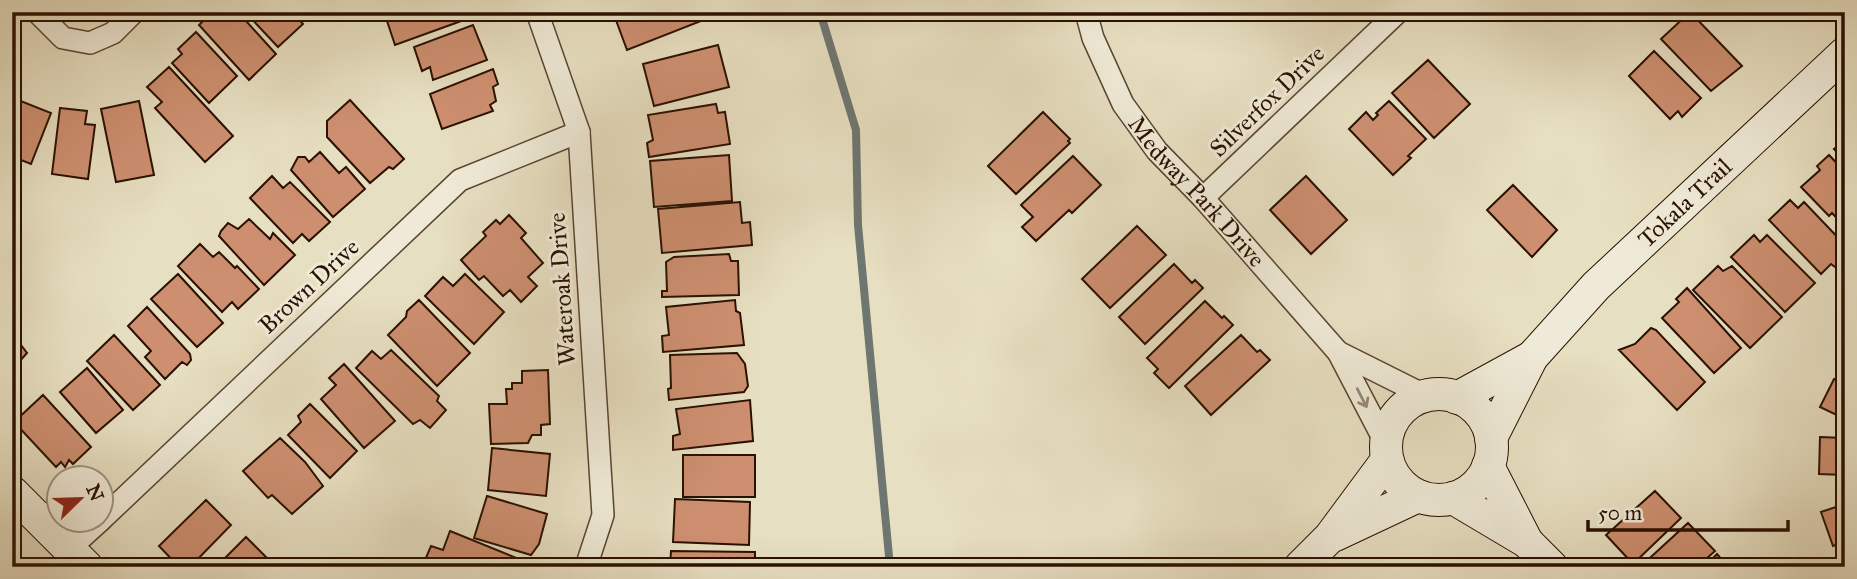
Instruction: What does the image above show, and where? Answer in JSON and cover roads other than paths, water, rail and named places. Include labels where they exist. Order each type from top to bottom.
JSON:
[{"type":"street","points":[[37,12],[63,38],[90,43],[113,33],[134,12]]},
{"type":"street","name":"Wateroak Drive","points":[[537,12],[579,132],[603,515],[586,567]]},
{"type":"street","name":"Medway Park Drive","points":[[1086,12],[1093,38],[1123,104],[1157,151],[1203,198],[1338,352],[1387,452]]},
{"type":"street","name":"Silverfox Drive","points":[[1203,198],[1398,12]]},
{"type":"street","name":"Tokala Trail","points":[[1490,452],[1532,357],[1596,286],[1845,53]]},
{"type":"street","name":"Brown Drive","points":[[116,505],[460,180],[579,132]]},
{"type":"street","name":"Medway Park Drive","points":[[1338,352],[1426,396]]},
{"type":"street","name":"Tokala Trail","points":[[1457,398],[1532,357]]},
{"type":"street","points":[[1490,452],[1480,480],[1468,492],[1453,498],[1435,500],[1418,496],[1404,488],[1393,475],[1387,452],[1390,428],[1398,413],[1410,402],[1441,394],[1457,398],[1473,407],[1485,421],[1490,452],[1527,542]]},
{"type":"street","points":[[1300,567],[1330,537],[1387,452]]},
{"type":"street","points":[[12,492],[78,558]]},
{"type":"street","points":[[1330,537],[1418,496]]},
{"type":"street","points":[[1453,498],[1527,542],[1552,567]]},
{"type":"street","name":"Brown Drive","points":[[78,558],[92,534]]},
{"type":"waterway","points":[[820,12],[856,130],[858,225],[890,567]]}]
